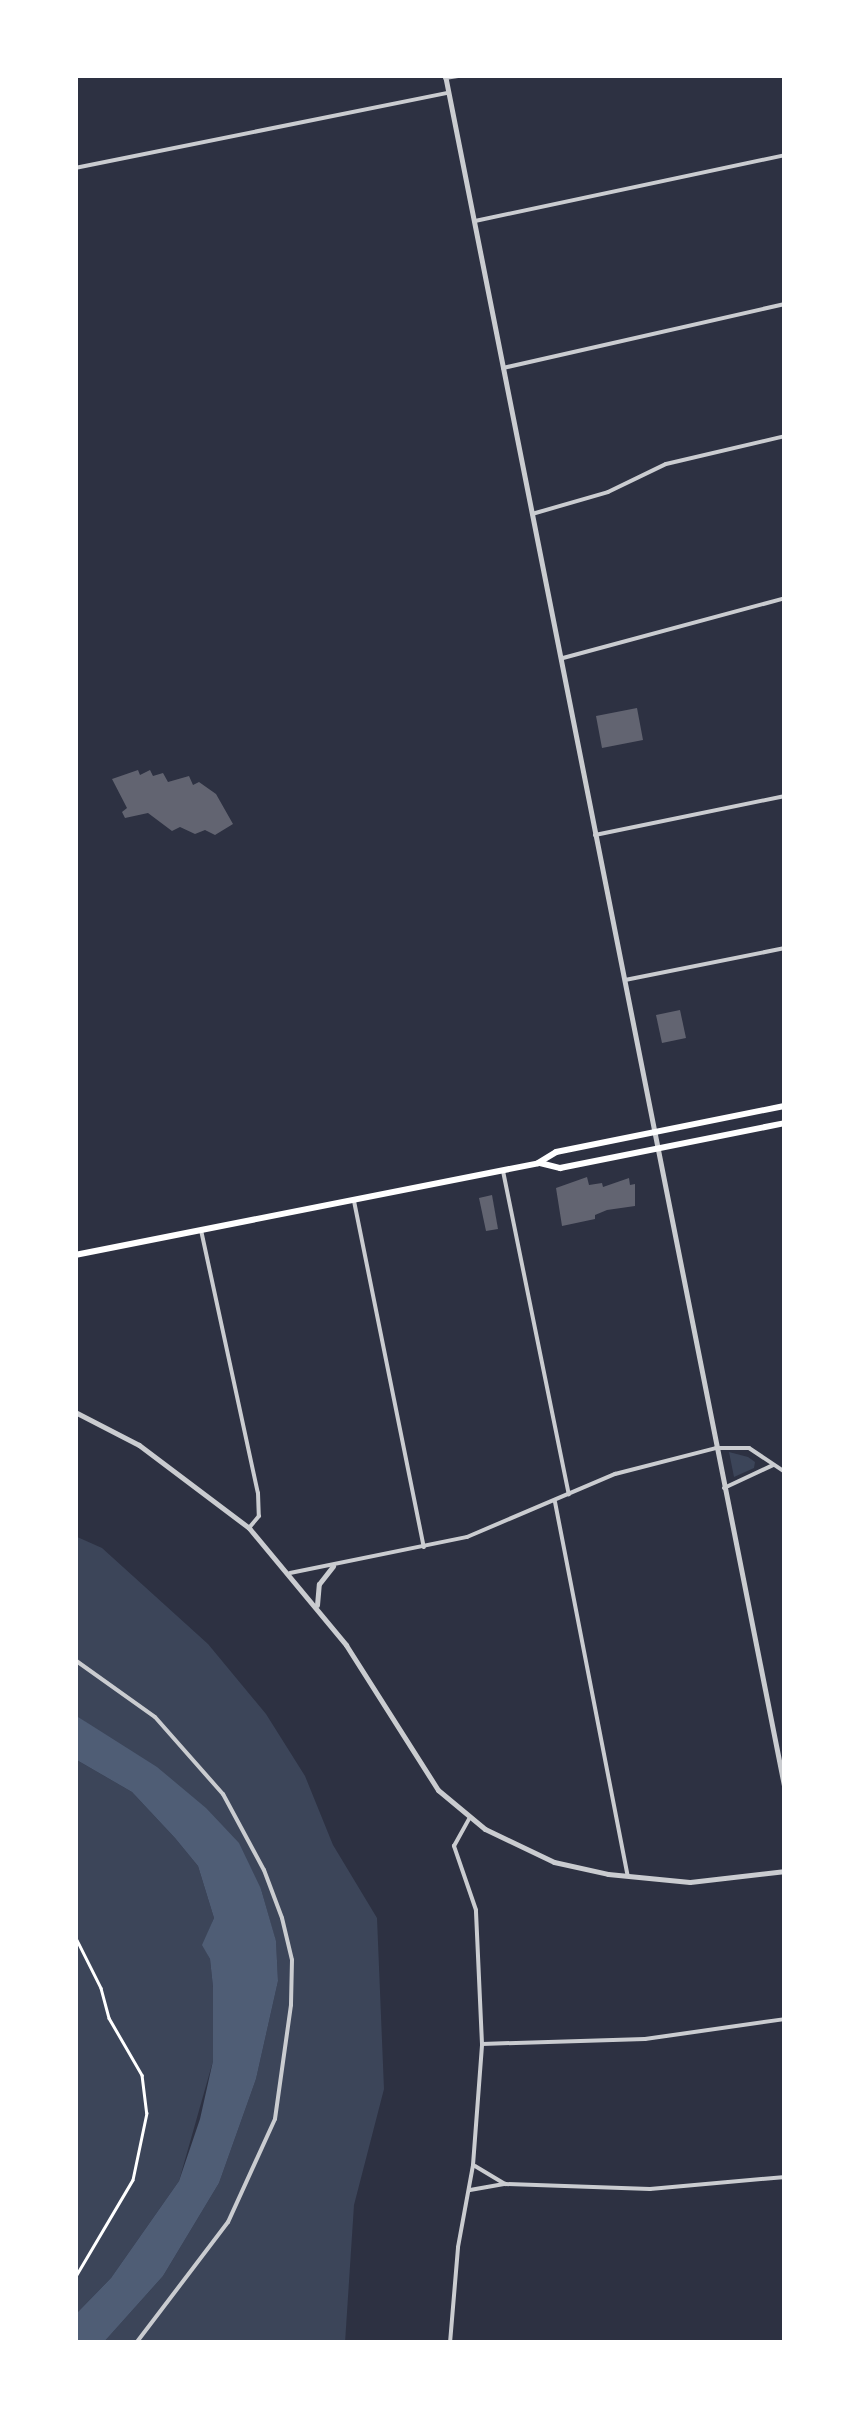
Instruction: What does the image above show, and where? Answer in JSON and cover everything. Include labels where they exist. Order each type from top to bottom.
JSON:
[{"type":"main road","points":[[75,1255],[538,1163],[556,1152],[785,1106]]},
{"type":"main road","points":[[538,1163],[560,1168],[785,1123]]},
{"type":"street","points":[[463,75],[445,77],[785,1791]]},
{"type":"street","points":[[75,168],[448,92]]},
{"type":"street","points":[[475,221],[785,156]]},
{"type":"street","points":[[503,368],[785,304]]},
{"type":"street","points":[[532,514],[608,492],[666,464],[785,436]]},
{"type":"street","points":[[561,658],[785,598]]},
{"type":"street","points":[[595,836],[785,796]]},
{"type":"street","points":[[624,980],[785,948]]},
{"type":"street","points":[[503,1170],[570,1496]]},
{"type":"street","points":[[354,1200],[424,1547]]},
{"type":"street","points":[[201,1230],[258,1493],[259,1516],[250,1528]]},
{"type":"street","points":[[75,1412],[138,1446],[250,1528],[364,1669],[438,1790],[469,1819],[554,1862],[628,1876],[690,1882],[785,1870]]},
{"type":"street","points":[[290,1573],[467,1537],[615,1474],[716,1448],[750,1448],[785,1472]]},
{"type":"street","points":[[724,1488],[774,1464]]},
{"type":"street","points":[[555,1502],[628,1876]]},
{"type":"street","points":[[318,1608],[319,1584],[333,1566]]},
{"type":"street","points":[[75,1660],[155,1717],[223,1794],[269,1882],[292,1960],[282,2088],[261,2154],[204,2258],[136,2343]]},
{"type":"street","points":[[450,2343],[458,2247],[473,2165],[482,2044],[476,1910],[454,1846],[469,1819]]},
{"type":"street","points":[[482,2044],[645,2038],[785,2019]]},
{"type":"street","points":[[473,2165],[505,2184]]},
{"type":"street","points":[[470,2190],[505,2184],[650,2189],[785,2177]]},
{"type":"path","points":[[75,1936],[101,1988],[109,2018],[142,2076],[147,2113],[134,2180],[75,2278]]},
{"type":"shaded area","points":[[729,1452],[748,1457],[755,1462],[754,1468],[734,1477]]},
{"type":"shaded area","points":[[75,1536],[102,1548],[208,1644],[266,1714],[305,1776],[333,1845],[377,1918],[384,2089],[354,2205],[345,2343],[103,2343],[163,2276],[219,2183],[256,2079],[278,1981],[276,1942],[261,1889],[175,1783],[75,1715]]},
{"type":"shaded area","points":[[75,1715],[157,1767],[206,1808],[239,1843],[261,1889],[276,1941],[278,1981],[256,2079],[219,2183],[163,2276],[103,2343],[75,2343],[75,2315],[111,2278],[179,2181],[200,2119],[213,2061],[213,1987],[210,1959],[202,1945],[214,1918],[198,1866],[175,1838],[132,1792],[75,1759]]},
{"type":"shaded area","points":[[75,1759],[132,1792],[175,1838],[198,1866],[214,1918],[203,1945],[210,1959],[213,1987],[213,2061],[179,2181],[111,2278],[75,2315]]},
{"type":"building","points":[[637,708],[643,740],[602,748],[596,716]]},
{"type":"building","points":[[138,770],[140,775],[150,770],[153,776],[163,773],[168,782],[189,776],[193,785],[199,782],[216,794],[233,824],[215,835],[205,830],[195,834],[180,827],[172,831],[148,813],[125,818],[122,812],[127,808],[112,779]]},
{"type":"building","points":[[680,1010],[686,1038],[662,1043],[656,1015]]},
{"type":"building","points":[[587,1177],[589,1185],[602,1183],[603,1187],[629,1178],[630,1185],[635,1184],[635,1206],[607,1210],[595,1215],[595,1219],[562,1226],[556,1188]]},
{"type":"building","points":[[492,1195],[498,1229],[486,1231],[479,1198]]}]
